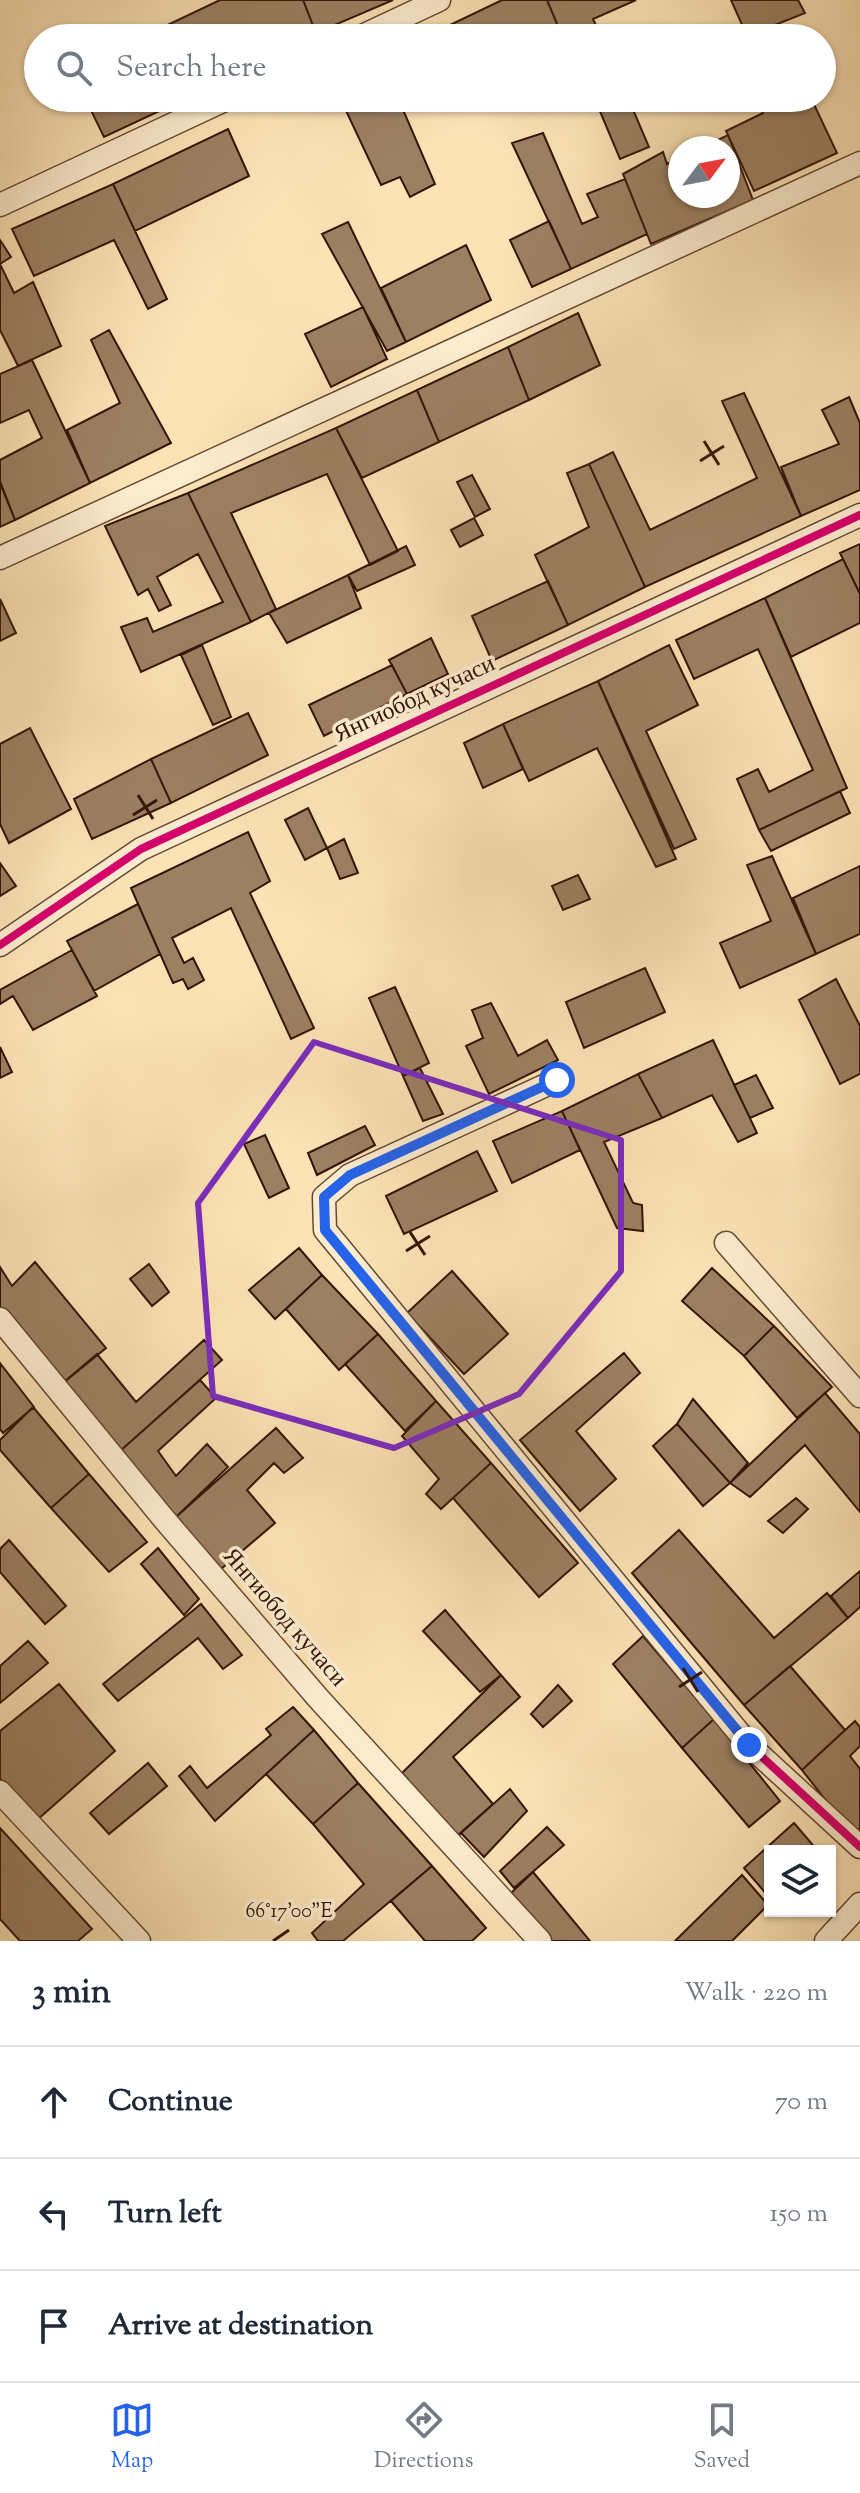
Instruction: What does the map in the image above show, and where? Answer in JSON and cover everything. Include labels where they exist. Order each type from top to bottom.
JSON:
[{"type":"street","points":[[388,24],[439,0]]},
{"type":"street","points":[[0,205],[199,112]]},
{"type":"street","points":[[0,558],[860,163]]},
{"type":"street","name":"Янгиобод кучаси","points":[[0,945],[141,849],[860,515]]},
{"type":"street","points":[[557,1080],[350,1175],[324,1197],[325,1230],[749,1745],[860,1847]]},
{"type":"street","points":[[726,1243],[860,1396]]},
{"type":"street","name":"Янгиобод кучаси","points":[[0,1319],[164,1519],[318,1698],[540,1941]]},
{"type":"street","points":[[0,1792],[139,1941]]},
{"type":"street","points":[[826,1941],[860,1904]]},
{"type":"highlighted area","points":[[314,1042],[621,1140],[621,1271],[519,1394],[394,1448],[213,1396],[198,1203]]},
{"type":"building","points":[[220,0],[303,0],[312,24],[170,24]]},
{"type":"building","points":[[303,0],[393,0],[337,24],[312,24]]},
{"type":"building","points":[[502,0],[547,0],[557,24],[452,24]]},
{"type":"building","points":[[547,0],[636,0],[593,19],[595,24],[557,24]]},
{"type":"building","points":[[731,0],[798,0],[805,13],[777,24],[742,24]]},
{"type":"building","points":[[92,112],[157,112],[104,137]]},
{"type":"building","points":[[347,112],[404,112],[435,184],[410,197],[400,177],[381,185]]},
{"type":"building","points":[[600,112],[634,112],[649,147],[620,159]]},
{"type":"building","points":[[763,112],[818,112],[837,153],[754,191],[740,161],[740,136],[728,136],[726,131]]},
{"type":"building","points":[[228,129],[249,176],[135,231],[113,184]]},
{"type":"building","points":[[543,133],[582,224],[598,217],[587,194],[625,179],[647,234],[571,269],[512,143]]},
{"type":"building","points":[[663,152],[667,164],[668,208],[734,208],[651,244],[623,174]]},
{"type":"building","points":[[740,166],[753,200],[740,206]]},
{"type":"building","points":[[113,184],[167,299],[148,309],[114,240],[34,276],[12,229]]},
{"type":"building","points":[[549,221],[571,269],[532,287],[510,240]]},
{"type":"building","points":[[348,222],[406,342],[387,351],[322,234]]},
{"type":"building","points":[[0,240],[11,257],[0,264]]},
{"type":"building","points":[[466,245],[491,300],[406,342],[381,288]]},
{"type":"building","points":[[0,264],[14,293],[33,282],[61,346],[18,366],[0,330]]},
{"type":"building","points":[[363,307],[387,359],[331,387],[305,334]]},
{"type":"building","points":[[578,313],[600,365],[529,400],[508,347]]},
{"type":"building","points":[[109,330],[171,443],[90,483],[67,430],[120,403],[91,340]]},
{"type":"building","points":[[508,347],[529,400],[439,442],[417,390]]},
{"type":"building","points":[[32,360],[90,483],[15,520],[0,481],[0,460],[42,438],[29,410],[0,423],[0,374]]},
{"type":"building","points":[[417,390],[439,442],[362,478],[336,428]]},
{"type":"building","points":[[744,393],[801,516],[645,587],[589,464],[613,452],[650,530],[757,478],[722,401]]},
{"type":"building","points":[[849,397],[860,423],[860,490],[801,516],[781,467],[839,444],[822,410]]},
{"type":"building","points":[[336,428],[398,551],[370,565],[327,474],[231,513],[276,609],[251,622],[188,493]]},
{"type":"building","points":[[589,464],[645,587],[568,625],[535,555],[589,527],[567,473]]},
{"type":"building","points":[[472,475],[490,509],[475,517],[457,482]]},
{"type":"building","points":[[0,483],[15,520],[0,527]]},
{"type":"building","points":[[188,493],[251,622],[141,672],[121,627],[147,618],[153,632],[223,602],[198,554],[157,577],[171,605],[159,611],[148,589],[138,595],[105,526]]},
{"type":"building","points":[[474,518],[483,535],[460,547],[451,530]]},
{"type":"building","points":[[860,544],[860,594],[840,553]]},
{"type":"building","points":[[406,546],[415,565],[357,591],[348,575]]},
{"type":"building","points":[[843,559],[860,594],[860,623],[791,657],[765,598]]},
{"type":"building","points":[[348,575],[361,608],[287,643],[269,613]]},
{"type":"building","points":[[548,581],[568,625],[492,661],[472,616]]},
{"type":"building","points":[[765,598],[847,788],[759,830],[737,779],[758,769],[769,792],[813,770],[758,649],[694,679],[676,640]]},
{"type":"building","points":[[0,599],[16,633],[0,641]]},
{"type":"building","points":[[431,638],[448,674],[407,694],[389,660]]},
{"type":"building","points":[[202,645],[231,717],[213,725],[181,655]]},
{"type":"building","points":[[669,645],[698,705],[646,731],[696,839],[674,849],[598,681]]},
{"type":"building","points":[[392,665],[407,694],[324,736],[309,705]]},
{"type":"building","points":[[598,681],[676,859],[656,867],[597,748],[529,781],[503,724]]},
{"type":"building","points":[[248,713],[268,755],[171,803],[151,759]]},
{"type":"building","points":[[503,724],[523,769],[483,788],[464,743]]},
{"type":"building","points":[[30,728],[71,809],[9,843],[0,824],[0,744]]},
{"type":"building","points":[[151,759],[171,803],[92,839],[74,799]]},
{"type":"building","points":[[840,791],[850,813],[771,851],[759,830]]},
{"type":"building","points":[[308,808],[327,848],[305,860],[285,820]]},
{"type":"building","points":[[248,832],[270,881],[250,893],[314,1028],[291,1039],[231,908],[172,938],[184,963],[193,958],[204,980],[188,989],[183,979],[173,983],[131,888]]},
{"type":"building","points":[[344,839],[358,873],[340,879],[327,848]]},
{"type":"building","points":[[772,856],[816,954],[740,988],[720,943],[771,921],[747,865]]},
{"type":"building","points":[[0,863],[16,886],[0,896]]},
{"type":"building","points":[[860,866],[860,934],[816,954],[793,898]]},
{"type":"building","points":[[578,875],[590,899],[563,910],[552,886]]},
{"type":"building","points":[[138,904],[160,954],[94,991],[67,941]]},
{"type":"building","points":[[72,950],[97,996],[33,1030],[13,996],[0,1004],[0,990]]},
{"type":"building","points":[[645,968],[665,1012],[584,1048],[566,1002]]},
{"type":"building","points":[[836,979],[860,1026],[860,1074],[840,1084],[799,1000]]},
{"type":"building","points":[[395,987],[429,1063],[403,1076],[369,998]]},
{"type":"building","points":[[491,1003],[518,1056],[547,1040],[558,1060],[489,1094],[466,1046],[483,1038],[472,1010]]},
{"type":"building","points":[[713,1040],[757,1133],[738,1142],[712,1095],[662,1118],[638,1074]]},
{"type":"building","points":[[0,1047],[12,1072],[0,1078]]},
{"type":"building","points":[[420,1068],[443,1114],[423,1121],[403,1076]]},
{"type":"building","points":[[638,1074],[662,1118],[604,1142],[633,1203],[642,1205],[643,1231],[617,1228],[562,1111]]},
{"type":"building","points":[[756,1075],[773,1108],[750,1118],[734,1085]]},
{"type":"building","points":[[562,1111],[580,1150],[512,1183],[493,1141]]},
{"type":"building","points":[[365,1126],[375,1145],[317,1175],[308,1153]]},
{"type":"building","points":[[265,1135],[289,1188],[269,1198],[244,1144]]},
{"type":"building","points":[[477,1151],[497,1191],[404,1234],[386,1196]]},
{"type":"building","points":[[299,1248],[322,1275],[275,1319],[249,1290]]},
{"type":"building","points":[[35,1262],[106,1348],[63,1383],[0,1307],[0,1267],[12,1286]]},
{"type":"building","points":[[149,1264],[169,1292],[152,1306],[130,1279]]},
{"type":"building","points":[[712,1268],[774,1326],[744,1356],[682,1301]]},
{"type":"building","points":[[452,1271],[508,1334],[464,1374],[407,1313]]},
{"type":"building","points":[[322,1275],[378,1334],[339,1370],[286,1309]]},
{"type":"building","points":[[774,1326],[832,1387],[797,1418],[744,1356]]},
{"type":"building","points":[[378,1334],[436,1401],[405,1431],[345,1364]]},
{"type":"building","points":[[204,1340],[222,1360],[119,1452],[63,1383],[97,1354],[136,1402]]},
{"type":"building","points":[[624,1353],[640,1373],[576,1431],[616,1479],[580,1511],[520,1440]]},
{"type":"building","points":[[0,1363],[34,1407],[3,1433],[0,1429]]},
{"type":"building","points":[[200,1380],[216,1398],[158,1451],[176,1476],[207,1444],[228,1467],[176,1517],[119,1452]]},
{"type":"building","points":[[825,1393],[860,1434],[860,1512],[805,1445],[750,1497],[730,1483]]},
{"type":"building","points":[[693,1399],[748,1463],[730,1483],[677,1424]]},
{"type":"building","points":[[436,1401],[491,1463],[441,1509],[426,1494],[439,1479],[402,1436]]},
{"type":"building","points":[[33,1407],[89,1474],[51,1508],[0,1450],[0,1440]]},
{"type":"building","points":[[677,1424],[730,1483],[703,1506],[653,1446]]},
{"type":"building","points":[[276,1428],[303,1458],[284,1473],[274,1463],[247,1490],[275,1523],[221,1569],[176,1517]]},
{"type":"building","points":[[491,1463],[578,1563],[539,1597],[453,1498]]},
{"type":"building","points":[[89,1474],[147,1542],[109,1572],[51,1508]]},
{"type":"building","points":[[796,1498],[808,1509],[783,1533],[768,1521]]},
{"type":"building","points":[[679,1530],[774,1638],[827,1593],[848,1618],[744,1705],[632,1573]]},
{"type":"building","points":[[9,1540],[66,1606],[45,1624],[0,1572],[0,1549]]},
{"type":"building","points":[[158,1548],[199,1599],[184,1615],[141,1564]]},
{"type":"building","points":[[860,1571],[860,1607],[848,1618],[831,1596]]},
{"type":"building","points":[[201,1604],[242,1655],[223,1669],[198,1638],[118,1701],[103,1684]]},
{"type":"building","points":[[445,1610],[501,1675],[480,1692],[423,1631]]},
{"type":"building","points":[[643,1636],[714,1719],[682,1748],[613,1664]]},
{"type":"building","points":[[28,1641],[48,1663],[0,1703],[0,1666]]},
{"type":"building","points":[[790,1666],[845,1730],[802,1770],[744,1705]]},
{"type":"building","points":[[501,1675],[520,1697],[453,1757],[493,1804],[457,1836],[402,1773]]},
{"type":"building","points":[[59,1684],[115,1751],[37,1820],[0,1779],[0,1731]]},
{"type":"building","points":[[558,1685],[572,1701],[543,1727],[531,1714]]},
{"type":"building","points":[[293,1707],[314,1730],[215,1821],[179,1776],[190,1766],[207,1788],[271,1735],[266,1729]]},
{"type":"building","points":[[714,1719],[780,1801],[749,1827],[682,1748]]},
{"type":"building","points":[[855,1721],[860,1727],[860,1746],[850,1756],[860,1769],[860,1828],[853,1835],[802,1770]]},
{"type":"building","points":[[314,1730],[358,1783],[313,1824],[266,1774]]},
{"type":"building","points":[[148,1763],[167,1786],[109,1834],[90,1813]]},
{"type":"building","points":[[358,1783],[432,1866],[343,1941],[318,1941],[312,1933],[364,1884],[313,1824]]},
{"type":"building","points":[[510,1789],[527,1811],[484,1857],[461,1833]]},
{"type":"building","points":[[794,1823],[813,1845],[770,1845]]},
{"type":"building","points":[[547,1827],[564,1845],[514,1888],[500,1871]]},
{"type":"building","points":[[0,1828],[92,1929],[78,1941],[20,1941],[0,1919]]},
{"type":"building","points":[[764,1850],[764,1891],[744,1868]]},
{"type":"building","points":[[432,1866],[486,1928],[472,1941],[425,1941],[391,1901]]},
{"type":"building","points":[[533,1872],[590,1941],[552,1941],[511,1893]]},
{"type":"building","points":[[742,1875],[764,1900],[764,1909],[732,1941],[675,1941]]},
{"type":"cycle path","points":[[0,945],[141,849],[860,515]]},
{"type":"cycle path","points":[[557,1080],[350,1175],[324,1197],[325,1230],[749,1745],[860,1847]]},
{"type":"route","points":[[557,1080],[350,1175],[324,1197],[325,1230],[749,1745]]}]
